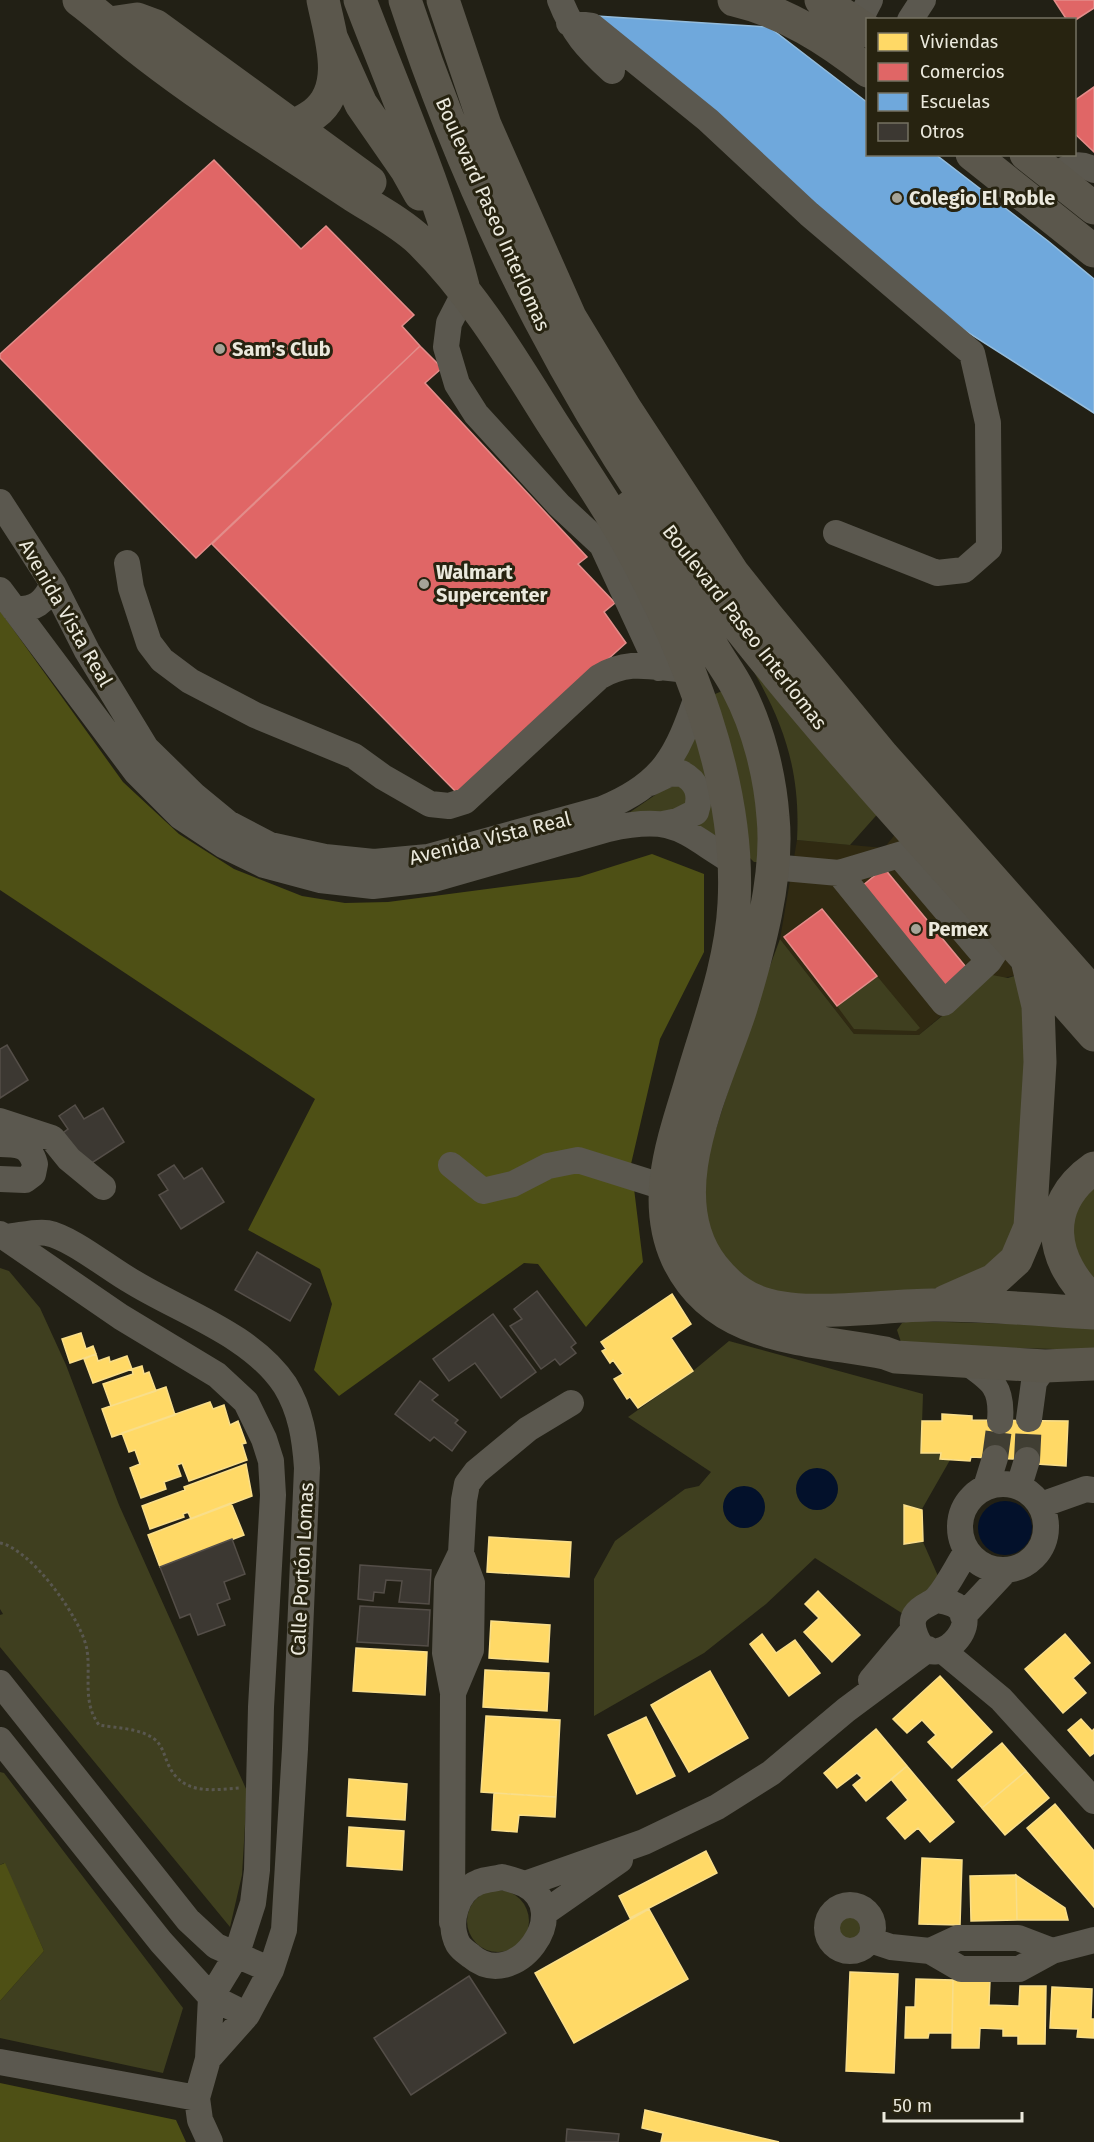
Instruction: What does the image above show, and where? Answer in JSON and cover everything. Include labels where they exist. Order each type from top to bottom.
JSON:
[{"type":"main road","points":[[79,0],[155,61],[369,181],[406,204],[443,236],[528,346],[678,581],[729,675],[752,722],[761,752],[774,818],[772,867],[761,929],[742,1005],[690,1166],[688,1196],[692,1225],[699,1246],[727,1283],[758,1302],[829,1310],[937,1305],[1094,1313]]},
{"type":"main road","points":[[281,132],[314,113],[329,95],[334,80],[331,37],[323,0]]},
{"type":"main road","points":[[360,0],[412,158],[465,292]]},
{"type":"main road","name":"Boulevard Paseo Interlomas","points":[[405,0],[454,135],[547,335],[660,520],[724,608],[913,851],[1007,951],[1094,1035]]},
{"type":"main road","name":"Boulevard Paseo Interlomas","points":[[443,0],[485,125],[570,317],[637,426],[733,573],[882,756],[1094,994]]},
{"type":"main road","points":[[734,0],[754,5],[805,26],[866,70]]},
{"type":"main road","points":[[821,0],[865,18]]},
{"type":"main road","points":[[110,23],[137,20],[151,13],[281,132],[419,241],[465,292],[511,357],[626,540],[681,677],[729,812],[735,863],[734,905],[728,946],[678,1124],[664,1187],[669,1234],[678,1259],[709,1302],[749,1326],[896,1357],[1045,1366],[1094,1364]]},
{"type":"main road","points":[[331,37],[361,104],[412,158]]},
{"type":"main road","points":[[974,156],[1094,252]]},
{"type":"main road","points":[[1028,156],[1094,207]]},
{"type":"main road","points":[[369,181],[390,177],[412,158]]},
{"type":"main road","points":[[681,677],[729,675]]},
{"type":"main road","points":[[735,863],[772,867]]},
{"type":"main road","points":[[937,1305],[994,1280],[1016,1260],[1030,1227],[1040,1062],[1038,1006],[1007,951]]},
{"type":"main road","points":[[1094,1168],[1070,1189],[1056,1230],[1059,1253],[1068,1273],[1094,1301]]},
{"type":"main road","points":[[885,1353],[875,1327],[881,1313],[890,1307]]},
{"type":"street","points":[[911,18],[923,0]]},
{"type":"street","points":[[565,12],[582,43],[612,71]]},
{"type":"street","points":[[565,12],[592,26],[708,120],[809,214],[972,353],[988,423],[989,548],[964,570],[937,573],[836,533]]},
{"type":"street","points":[[1054,177],[1068,166],[1080,164],[1094,170]]},
{"type":"street","points":[[465,292],[449,323],[446,347],[458,384],[476,414],[559,505],[602,545],[681,677]]},
{"type":"street","name":"Avenida Vista Real","points":[[0,502],[53,584],[87,651],[146,748],[194,795],[228,823],[270,845],[325,857],[374,862],[428,857],[602,809],[624,800],[646,785],[674,755],[681,677]]},
{"type":"street","points":[[128,562],[141,623],[149,643],[162,660],[190,681],[255,715],[354,756],[383,777],[430,804],[449,806],[465,801],[599,677],[610,670],[631,664],[681,677]]},
{"type":"street","points":[[7,599],[28,610],[40,605],[53,584]]},
{"type":"street","name":"Avenida Vista Real","points":[[7,599],[136,772],[181,817],[223,845],[264,865],[320,880],[373,886],[434,879],[633,824],[662,824],[685,829],[735,863]]},
{"type":"street","points":[[646,785],[669,774],[681,773],[695,784],[699,793],[696,812],[678,821],[662,824]]},
{"type":"street","points":[[772,867],[839,873],[913,851]]},
{"type":"street","points":[[839,873],[944,1003],[1007,951]]},
{"type":"street","points":[[0,1121],[52,1138],[69,1159],[103,1187]]},
{"type":"street","points":[[0,1144],[17,1144],[27,1149],[35,1164],[33,1174],[25,1180],[0,1179]]},
{"type":"street","points":[[451,1166],[483,1191],[513,1184],[548,1166],[578,1160],[664,1187]]},
{"type":"street","name":"Calle Portón Lomas","points":[[3,1236],[47,1233],[73,1245],[154,1295],[225,1332],[262,1359],[284,1384],[297,1408],[305,1437],[307,1468],[295,1759],[284,1930],[271,1970],[247,2015],[208,2058]]},
{"type":"street","name":"Calle Portón Lomas","points":[[3,1236],[98,1302],[217,1375],[246,1402],[255,1417],[271,1461],[273,1495],[258,1786],[257,1870],[253,1903],[236,1956],[211,1997],[208,2058],[197,2098]]},
{"type":"street","points":[[966,1362],[991,1379],[1000,1396],[1000,1421]]},
{"type":"street","points":[[1029,1419],[1034,1382],[1045,1366]]},
{"type":"street","points":[[452,1827],[459,1848],[478,1870],[514,1881],[538,1897],[544,1913],[540,1937],[525,1956],[501,1965],[477,1961],[459,1945],[452,1922],[452,1827],[453,1693],[445,1653],[447,1582],[461,1553],[467,1484],[476,1472],[528,1429],[571,1403]]},
{"type":"street","points":[[986,1487],[995,1458]]},
{"type":"street","points":[[1018,1486],[1027,1460]]},
{"type":"street","points":[[1002,1483],[1018,1486],[1035,1497],[1041,1505],[1047,1529],[1041,1548],[1029,1562],[1006,1570],[984,1566],[967,1551],[960,1531],[963,1510],[976,1492],[986,1487],[1002,1483]]},
{"type":"street","points":[[1041,1505],[1091,1488]]},
{"type":"street","points":[[967,1551],[935,1600],[923,1606],[914,1616],[927,1643],[1001,1699],[1094,1802]]},
{"type":"street","points":[[544,1913],[644,1842],[746,1791],[771,1773],[927,1643],[954,1645],[963,1625],[1006,1570]]},
{"type":"street","points":[[935,1600],[947,1601],[957,1607],[963,1625],[1001,1699]]},
{"type":"street","points":[[0,1683],[188,1920],[216,1946],[271,1970]]},
{"type":"street","points":[[0,1740],[161,1942],[211,1997],[247,2015]]},
{"type":"street","points":[[452,1922],[459,1899],[477,1882],[514,1881],[644,1842]]},
{"type":"street","points":[[161,1942],[188,1920]]},
{"type":"street","points":[[870,1940],[891,1947],[930,1950],[961,1969],[1019,1969],[1052,1951],[1094,1941]]},
{"type":"street","points":[[0,2062],[197,2098],[200,2120],[210,2142]]},
{"type":"path","points":[[0,1543],[11,1545],[31,1561],[67,1606],[83,1632],[87,1652],[90,1713],[99,1725],[142,1733],[155,1739],[164,1752],[169,1767],[182,1783],[196,1790],[258,1786]]},
{"type":"shaded area","points":[[0,611],[123,782],[179,834],[234,869],[302,896],[345,903],[388,902],[579,877],[652,854],[704,874],[704,952],[660,1039],[631,1164],[643,1262],[586,1327],[538,1264],[524,1263],[339,1396],[314,1370],[332,1304],[320,1269],[248,1230],[315,1099],[0,890]]},
{"type":"shaded area","points":[[745,657],[882,809],[850,845],[797,840],[796,789],[786,744],[779,722]]},
{"type":"shaded area","points":[[727,689],[753,727],[762,862],[754,862],[749,857],[712,701],[715,694]]},
{"type":"shaded area","points":[[695,730],[721,841],[693,822],[680,767]]},
{"type":"shaded area","points":[[679,784],[690,798],[687,809],[623,817],[661,791]]},
{"type":"shaded area","points":[[907,820],[1017,975],[980,983],[919,1035],[854,1034],[780,939],[797,840],[884,848]]},
{"type":"shaded area","points":[[780,939],[854,1034],[919,1035],[992,975],[1008,978],[1017,975],[1030,1023],[1023,1227],[972,1286],[829,1297],[764,1292],[722,1257],[705,1222],[704,1167],[754,1009]]},
{"type":"shaded area","points":[[877,976],[920,1028],[916,1031],[854,1029],[837,1006]]},
{"type":"shaded area","points":[[1094,1181],[1094,1285],[1075,1266],[1071,1228],[1077,1206]]},
{"type":"shaded area","points":[[0,1268],[9,1271],[40,1308],[66,1365],[119,1505],[247,1791],[242,1875],[230,1927],[0,1647],[0,1615],[3,1614],[0,1609]]},
{"type":"shaded area","points":[[910,1321],[1094,1326],[1094,1350],[908,1345],[901,1342],[897,1330],[902,1323]]},
{"type":"shaded area","points":[[729,1341],[923,1394],[921,1453],[941,1453],[940,1459],[950,1460],[922,1509],[903,1505],[903,1545],[923,1542],[938,1576],[908,1617],[815,1558],[766,1604],[704,1653],[594,1716],[594,1579],[615,1541],[685,1489],[699,1486],[711,1472],[628,1417],[693,1371]]},
{"type":"shaded area","points":[[0,1772],[4,1773],[183,2008],[163,2073],[0,2038],[0,2001],[44,1951],[4,1863],[0,1865]]},
{"type":"shaded area","points":[[5,1863],[44,1951],[0,2001],[0,1865]]},
{"type":"shaded area","points":[[492,1890],[504,1890],[520,1899],[527,1909],[529,1921],[527,1933],[520,1943],[504,1952],[492,1952],[481,1947],[472,1938],[467,1927],[467,1915],[472,1904],[481,1895]]},
{"type":"shaded area","points":[[849,1917],[857,1920],[860,1928],[857,1936],[849,1939],[841,1936],[838,1928],[841,1920]]},
{"type":"shaded area","points":[[0,2083],[176,2120],[186,2142],[0,2142]]},
{"type":"water","points":[[817,1468],[825,1469],[832,1474],[837,1481],[837,1497],[832,1504],[825,1509],[817,1510],[809,1509],[802,1504],[797,1497],[796,1489],[797,1481],[802,1474],[809,1469]]},
{"type":"water","points":[[744,1486],[752,1487],[759,1492],[764,1499],[764,1515],[759,1522],[752,1527],[744,1528],[736,1527],[729,1522],[724,1515],[723,1507],[724,1499],[729,1492],[736,1487]]},
{"type":"water","points":[[1000,1501],[1010,1501],[1020,1505],[1028,1513],[1032,1528],[1028,1543],[1020,1551],[1010,1555],[1000,1555],[990,1551],[982,1543],[978,1533],[978,1523],[982,1513],[990,1505]]},
{"type":"building: Viviendas","points":[[672,1294],[691,1324],[671,1338],[693,1371],[638,1408],[630,1397],[627,1399],[614,1379],[623,1374],[613,1360],[610,1363],[602,1351],[606,1349],[601,1342]]},
{"type":"building: Viviendas","points":[[81,1333],[86,1349],[93,1346],[96,1354],[70,1363],[62,1339]]},
{"type":"building: Viviendas","points":[[96,1354],[98,1361],[109,1357],[110,1362],[127,1356],[132,1369],[93,1383],[84,1359]]},
{"type":"building: Viviendas","points":[[142,1366],[144,1374],[149,1372],[156,1391],[111,1406],[103,1384],[133,1374],[132,1369]]},
{"type":"building: Viviendas","points":[[166,1387],[175,1415],[112,1437],[102,1409]]},
{"type":"building: Viviendas","points":[[210,1402],[213,1409],[224,1405],[230,1425],[238,1421],[246,1443],[242,1444],[247,1460],[189,1481],[182,1463],[177,1465],[181,1476],[164,1482],[166,1489],[141,1498],[130,1468],[140,1464],[135,1450],[129,1452],[122,1433]]},
{"type":"building: Viviendas","points":[[942,1414],[972,1416],[972,1420],[1068,1421],[1066,1466],[1037,1464],[1037,1460],[971,1457],[970,1461],[940,1459],[941,1453],[921,1453],[922,1421],[942,1421]]},
{"type":"building: Viviendas","points":[[246,1464],[252,1496],[191,1519],[188,1512],[183,1514],[184,1517],[150,1529],[142,1506],[185,1490],[184,1487]]},
{"type":"building: Viviendas","points":[[231,1503],[244,1535],[160,1567],[148,1535]]},
{"type":"building: Viviendas","points":[[904,1505],[922,1510],[923,1541],[904,1544]]},
{"type":"building: Viviendas","points":[[489,1537],[571,1542],[569,1577],[487,1572]]},
{"type":"building: Viviendas","points":[[818,1591],[860,1635],[832,1662],[804,1632],[819,1618],[805,1604]]},
{"type":"building: Viviendas","points":[[491,1621],[550,1625],[548,1662],[489,1658]]},
{"type":"building: Viviendas","points":[[762,1634],[776,1653],[795,1640],[820,1673],[789,1696],[750,1644]]},
{"type":"building: Viviendas","points":[[1065,1634],[1090,1663],[1073,1678],[1086,1693],[1063,1713],[1025,1669]]},
{"type":"building: Viviendas","points":[[356,1648],[427,1652],[425,1695],[353,1691]]},
{"type":"building: Viviendas","points":[[485,1670],[549,1673],[547,1711],[483,1707]]},
{"type":"building: Viviendas","points":[[710,1671],[748,1738],[689,1772],[651,1705]]},
{"type":"building: Viviendas","points":[[940,1676],[992,1732],[952,1768],[928,1742],[936,1735],[922,1720],[907,1733],[893,1719]]},
{"type":"building: Viviendas","points":[[486,1716],[560,1720],[556,1797],[481,1792]]},
{"type":"building: Viviendas","points":[[646,1717],[675,1776],[637,1794],[608,1735]]},
{"type":"building: Viviendas","points":[[1081,1719],[1092,1731],[1094,1729],[1094,1753],[1090,1756],[1068,1730]]},
{"type":"building: Viviendas","points":[[876,1729],[907,1766],[866,1801],[853,1785],[862,1778],[857,1773],[837,1788],[824,1773]]},
{"type":"building: Viviendas","points":[[1002,1743],[1026,1771],[982,1808],[958,1780]]},
{"type":"building: Viviendas","points":[[907,1766],[954,1822],[930,1842],[918,1828],[905,1839],[887,1818],[908,1800],[891,1779]]},
{"type":"building: Viviendas","points":[[1026,1771],[1049,1798],[1005,1835],[982,1808]]},
{"type":"building: Viviendas","points":[[349,1779],[407,1784],[405,1820],[347,1816]]},
{"type":"building: Viviendas","points":[[494,1793],[556,1797],[555,1817],[519,1815],[517,1832],[492,1830]]},
{"type":"building: Viviendas","points":[[1055,1804],[1094,1851],[1094,1907],[1027,1828]]},
{"type":"building: Viviendas","points":[[349,1827],[404,1831],[402,1870],[347,1866]]},
{"type":"building: Viviendas","points":[[706,1851],[717,1873],[630,1918],[619,1896]]},
{"type":"building: Viviendas","points":[[922,1858],[962,1860],[960,1925],[919,1924]]},
{"type":"building: Viviendas","points":[[1016,1875],[1065,1908],[1068,1920],[1017,1920]]},
{"type":"building: Viviendas","points":[[1016,1875],[1017,1920],[971,1921],[970,1876]]},
{"type":"building: Viviendas","points":[[649,1909],[688,1979],[574,2043],[535,1973]]},
{"type":"building: Viviendas","points":[[850,1972],[898,1974],[894,2073],[846,2071]]},
{"type":"building: Viviendas","points":[[916,1979],[953,1980],[952,2033],[929,2033],[928,2038],[905,2038],[906,2007],[915,2007]]},
{"type":"building: Viviendas","points":[[953,1980],[990,1980],[989,2005],[1019,2006],[1020,1986],[1046,1986],[1045,2044],[1018,2044],[1018,2036],[1003,2036],[1003,2029],[980,2028],[979,2048],[952,2048]]},
{"type":"building: Viviendas","points":[[1052,1987],[1092,1989],[1091,2019],[1094,2019],[1094,2038],[1077,2037],[1078,2029],[1050,2028]]},
{"type":"building: Viviendas","points":[[645,2110],[779,2142],[661,2142],[663,2133],[642,2128]]},
{"type":"building: Comercios","points":[[1054,0],[1094,0],[1094,8],[1076,20],[1066,18]]},
{"type":"building: Comercios","points":[[1094,87],[1094,152],[1076,135],[1076,100]]},
{"type":"building: Comercios","points":[[214,160],[301,249],[326,226],[414,315],[402,326],[420,346],[196,558],[0,358],[0,354]]},
{"type":"building: Comercios","name":"Walmart Supercenter","points":[[420,346],[442,368],[425,383],[587,557],[578,564],[615,603],[604,612],[626,643],[458,794],[212,544]]},
{"type":"building: Comercios","name":"Pemex","points":[[884,868],[970,972],[948,990],[862,886]]},
{"type":"building: Comercios","points":[[822,909],[877,976],[837,1006],[784,937]]},
{"type":"building: Escuelas","name":"Colegio El Roble","points":[[596,16],[769,27],[866,101],[866,156],[938,156],[1048,241],[1094,279],[1094,413],[928,307]]},
{"type":"building: Otros","points":[[7,1045],[28,1080],[0,1098],[0,1049]]},
{"type":"building: Otros","points":[[75,1105],[84,1119],[103,1108],[124,1142],[84,1168],[60,1135],[68,1129],[59,1116]]},
{"type":"building: Otros","points":[[174,1165],[184,1179],[202,1168],[224,1202],[181,1229],[159,1195],[168,1190],[158,1175]]},
{"type":"building: Otros","points":[[257,1252],[311,1284],[290,1321],[235,1290]]},
{"type":"building: Otros","points":[[537,1291],[576,1343],[571,1347],[576,1353],[560,1365],[555,1359],[541,1369],[510,1326],[522,1319],[514,1309]]},
{"type":"building: Otros","points":[[493,1314],[536,1372],[501,1398],[475,1363],[449,1381],[433,1359]]},
{"type":"building: Otros","points":[[420,1381],[438,1395],[432,1400],[458,1420],[455,1423],[466,1432],[452,1451],[434,1437],[430,1441],[395,1414]]},
{"type":"building: Otros","points":[[232,1539],[245,1574],[224,1582],[230,1599],[217,1604],[225,1625],[198,1635],[190,1614],[180,1618],[160,1567]]},
{"type":"building: Otros","points":[[360,1565],[431,1570],[429,1604],[399,1602],[402,1581],[386,1580],[384,1593],[374,1592],[373,1601],[358,1599]]},
{"type":"building: Otros","points":[[360,1606],[430,1610],[428,1646],[357,1642]]},
{"type":"building: Otros","points":[[469,1976],[506,2033],[411,2095],[374,2038]]},
{"type":"building: Otros","points":[[567,2129],[619,2134],[618,2142],[566,2142]]},
{"type":"tunnel","points":[[1027,1460],[1029,1419]]},
{"type":"tunnel","points":[[995,1458],[1000,1421]]},
{"type":"place","name":"Colegio El Roble","points":[[897,198]]},
{"type":"place","name":"Sam's Club","points":[[220,349]]},
{"type":"place","name":"Walmart Supercenter","points":[[424,584]]},
{"type":"place","name":"Pemex","points":[[916,929]]}]
